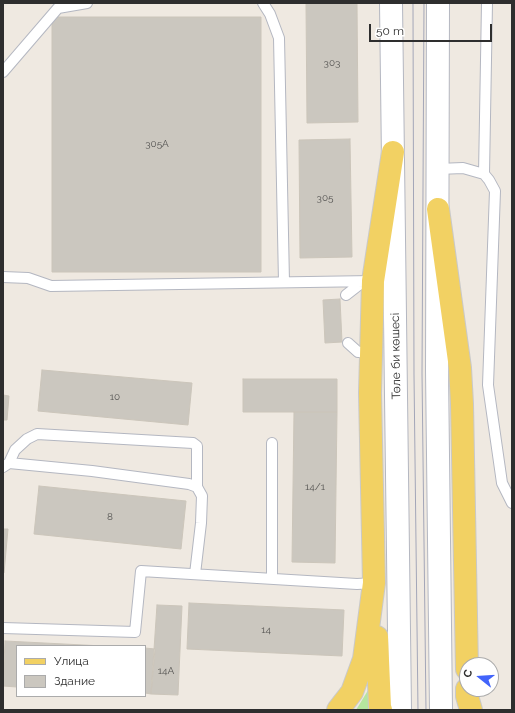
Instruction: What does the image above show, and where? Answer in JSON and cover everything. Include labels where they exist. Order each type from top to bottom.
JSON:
[{"type":"main road","name":"Төле би көшесі","points":[[391,3],[400,710]]},
{"type":"main road","points":[[438,3],[437,370],[442,710]]},
{"type":"main road","points":[[382,710],[380,706],[374,583],[370,393],[371,352],[368,281],[392,152]]},
{"type":"main road","points":[[438,209],[462,390],[467,657]]},
{"type":"main road","points":[[338,710],[352,692],[364,659],[374,583]]},
{"type":"lane","points":[[3,72],[58,8],[87,3]]},
{"type":"lane","points":[[263,3],[270,14],[279,38],[284,282]]},
{"type":"lane","points":[[484,174],[487,3]]},
{"type":"lane","points":[[438,169],[463,168],[484,174],[495,191],[488,385],[502,483],[512,503]]},
{"type":"lane","points":[[3,277],[28,278],[52,286],[368,281]]},
{"type":"lane","points":[[346,295],[368,281]]},
{"type":"lane","points":[[348,343],[358,352],[371,352]]},
{"type":"lane","points":[[195,574],[201,523],[202,496],[197,487],[196,446],[193,443],[37,434],[27,439],[15,450],[6,465],[108,473],[189,484],[197,487]]},
{"type":"lane","points":[[272,443],[272,579]]},
{"type":"lane","points":[[3,628],[135,632],[141,571],[357,584],[374,583]]},
{"type":"green space","points":[[370,687],[374,710],[356,710]]},
{"type":"building","points":[[306,3],[357,3],[358,122],[307,123]]},
{"type":"building","points":[[52,17],[261,17],[261,272],[52,272]]},
{"type":"building","points":[[350,139],[352,257],[300,258],[299,140]]},
{"type":"building","points":[[340,299],[342,342],[325,343],[323,300]]},
{"type":"building","points":[[42,370],[192,383],[188,425],[38,411]]},
{"type":"building","points":[[243,379],[337,379],[337,412],[243,412]]},
{"type":"building","points":[[3,395],[9,396],[7,420],[3,420]]},
{"type":"building","points":[[294,412],[337,412],[335,563],[292,562]]},
{"type":"building","points":[[39,486],[186,501],[181,549],[34,534]]},
{"type":"building","points":[[3,529],[8,529],[4,573],[3,573]]},
{"type":"building","points":[[189,603],[344,610],[342,656],[187,649]]},
{"type":"building","points":[[157,605],[182,606],[178,695],[151,694]]},
{"type":"building","points":[[5,641],[83,645],[16,645],[16,687],[3,686]]},
{"type":"building","points":[[146,648],[155,649],[151,694],[146,693]]},
{"type":"tram line","points":[[413,3],[414,375],[418,710]]},
{"type":"tram line","points":[[424,3],[422,373],[426,710]]}]
